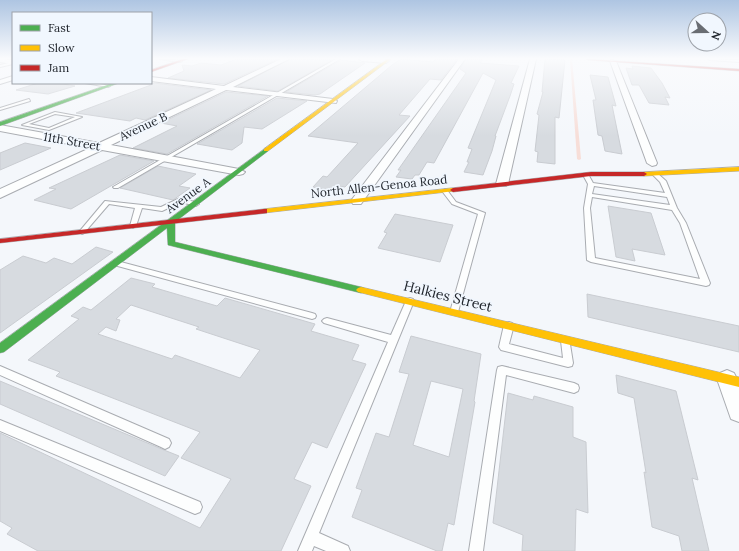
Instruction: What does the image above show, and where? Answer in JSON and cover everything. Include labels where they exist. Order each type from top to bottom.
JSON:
[{"type":"street","points":[[0,124],[110,85]]},
{"type":"street","points":[[198,85],[333,101]]},
{"type":"street","name":"Avenue B","points":[[0,194],[232,85]]},
{"type":"street","name":"Avenue A","points":[[0,349],[354,85]]},
{"type":"street","points":[[357,201],[443,85]]},
{"type":"street","points":[[502,184],[527,85]]},
{"type":"street","points":[[623,85],[656,163]]},
{"type":"street","name":"11th Street","points":[[0,128],[238,172]]},
{"type":"street","name":"North Allen-Genoa Road","points":[[0,241],[589,174],[620,167],[656,163]]},
{"type":"street","name":"North Allen-Genoa Road","points":[[589,174],[631,175],[739,169]]},
{"type":"street","name":"Halkies Street","points":[[171,222],[171,243],[733,381]]},
{"type":"street","points":[[733,381],[739,412]]},
{"type":"lane","points":[[116,187],[293,85]]},
{"type":"lane","points":[[0,109],[29,100]]},
{"type":"lane","points":[[33,134],[47,129],[80,117],[55,113],[24,125],[47,129]]},
{"type":"lane","points":[[20,116],[38,120]]},
{"type":"lane","points":[[589,174],[591,184],[587,208],[591,260],[706,283],[683,223],[674,208],[663,181],[655,174]]},
{"type":"lane","points":[[591,184],[670,196]]},
{"type":"lane","points":[[446,191],[454,203],[482,213],[454,312]]},
{"type":"lane","points":[[589,195],[674,208]]},
{"type":"lane","points":[[82,232],[107,202],[162,209],[180,200],[196,204]]},
{"type":"lane","points":[[133,226],[139,206]]},
{"type":"lane","points":[[115,263],[312,316]]},
{"type":"lane","points":[[305,551],[410,301]]},
{"type":"lane","points":[[327,320],[394,340]]},
{"type":"lane","points":[[508,325],[504,347],[568,363],[566,340]]},
{"type":"lane","points":[[0,370],[165,443]]},
{"type":"lane","points":[[476,551],[502,370],[574,388]]},
{"type":"lane","points":[[0,425],[195,507]]},
{"type":"lane","points":[[311,537],[343,551]]},
{"type":"building","points":[[33,85],[75,86],[48,94],[16,90]]},
{"type":"building","points":[[151,85],[168,85],[211,90],[145,120],[136,118],[130,121],[76,113]]},
{"type":"building","points":[[240,85],[289,85],[278,91],[238,86]]},
{"type":"building","points":[[299,85],[333,85],[320,94],[315,95],[286,92]]},
{"type":"building","points":[[369,85],[425,85],[399,115],[410,116],[345,187],[338,186],[334,191],[313,187],[323,176],[327,177],[358,143],[308,136]]},
{"type":"building","points":[[458,85],[477,85],[434,163],[427,162],[419,175],[415,175],[412,179],[396,177],[401,170],[398,170]]},
{"type":"building","points":[[494,85],[514,85],[495,136],[492,151],[483,175],[464,172],[469,162],[467,162],[472,149],[468,148]]},
{"type":"building","points":[[543,85],[562,85],[559,118],[555,117],[555,164],[537,162],[538,152],[535,151],[539,115],[537,114]]},
{"type":"building","points":[[592,85],[610,85],[616,106],[612,105],[622,154],[605,151],[602,136],[598,135],[593,100],[596,100]]},
{"type":"building","points":[[632,85],[663,85],[670,98],[665,97],[669,105],[649,103],[639,85]]},
{"type":"building","points":[[226,92],[268,96],[167,154],[133,148],[177,126],[161,123]]},
{"type":"building","points":[[277,98],[307,101],[262,129],[244,127],[242,143],[232,150],[197,144]]},
{"type":"building","points":[[25,143],[51,148],[0,170],[0,153]]},
{"type":"building","points":[[120,155],[154,161],[71,209],[34,200],[56,189],[49,188]]},
{"type":"building","points":[[158,166],[196,174],[179,186],[190,188],[173,200],[120,188]]},
{"type":"building","points":[[608,206],[651,213],[665,255],[632,249],[635,261],[616,257]]},
{"type":"building","points":[[395,214],[453,225],[440,262],[378,248],[387,233],[384,232]]},
{"type":"building","points":[[96,247],[113,252],[0,333],[0,270],[23,256],[46,263],[54,258],[72,264]]},
{"type":"building","points":[[131,278],[155,284],[152,287],[217,306],[225,298],[315,324],[311,331],[359,345],[352,360],[366,364],[327,448],[312,442],[294,479],[311,486],[281,551],[38,551],[7,534],[12,528],[0,521],[0,433],[200,528],[231,479],[181,458],[200,432],[56,376],[60,372],[28,360],[79,319],[71,316],[83,307],[91,310]],"holes":[[[131,305],[199,327],[196,329],[260,350],[240,378],[175,355],[172,359],[98,334],[106,327],[116,331],[120,320],[116,319]]]},
{"type":"building","points":[[587,294],[739,326],[739,352],[588,317]]},
{"type":"building","points":[[411,336],[481,354],[475,402],[454,525],[448,523],[442,551],[437,551],[352,517],[362,490],[356,488],[376,433],[389,437],[409,374],[399,372]],"holes":[[[431,381],[463,389],[449,457],[413,445]]]},
{"type":"building","points":[[616,375],[676,391],[698,480],[692,478],[709,551],[682,551],[679,536],[652,527],[644,472],[646,473],[634,398],[618,393]]},
{"type":"building","points":[[0,381],[179,456],[165,476],[0,404]]},
{"type":"building","points":[[508,393],[533,400],[534,396],[573,407],[573,437],[586,442],[588,513],[576,509],[575,551],[522,551],[523,535],[493,523]]},
{"type":"waterway","points":[[573,85],[579,159]]},
{"type":"traffic: fast","points":[[0,124],[112,85]]},
{"type":"traffic: fast","points":[[0,349],[266,150]]},
{"type":"traffic: fast","points":[[171,222],[171,243],[361,290]]},
{"type":"traffic: slow","points":[[266,150],[354,85]]},
{"type":"traffic: slow","points":[[644,174],[739,169]]},
{"type":"traffic: slow","points":[[264,211],[453,190]]},
{"type":"traffic: slow","points":[[361,290],[739,382]]},
{"type":"traffic: jam","points":[[453,190],[591,174],[644,174]]},
{"type":"traffic: jam","points":[[0,241],[264,211]]}]
